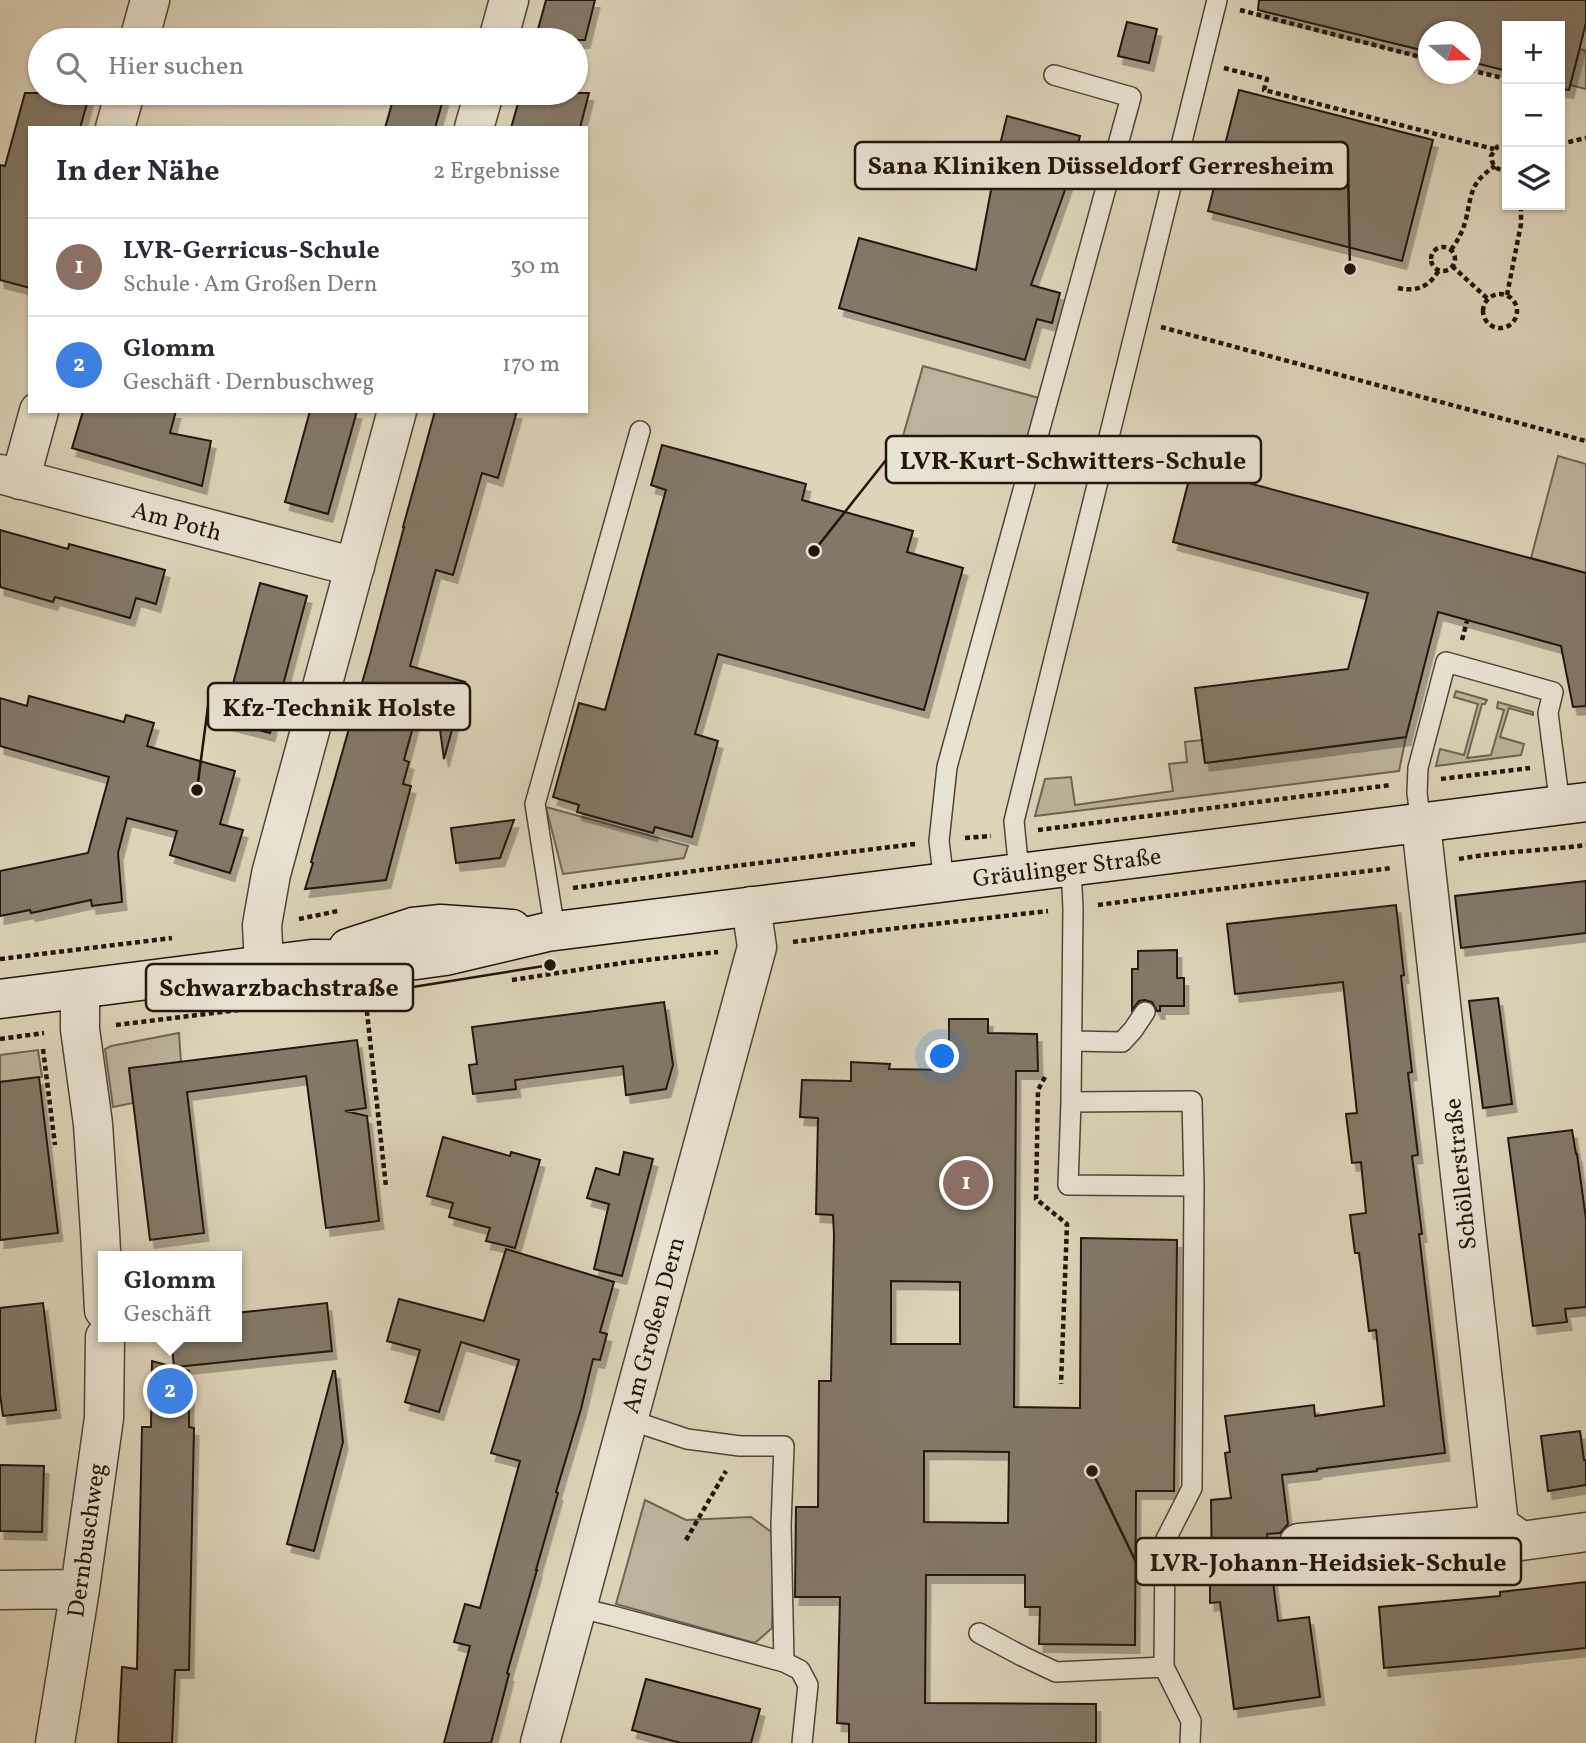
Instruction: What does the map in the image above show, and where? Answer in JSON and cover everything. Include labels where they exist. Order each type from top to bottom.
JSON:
[{"type":"street","points":[[142,28],[150,0]]},
{"type":"street","points":[[501,28],[509,0]]},
{"type":"street","points":[[116,126],[122,105]]},
{"type":"street","points":[[475,126],[481,105]]},
{"type":"street","points":[[10,477],[38,413]]},
{"type":"street","points":[[264,965],[262,925],[271,874],[396,413]]},
{"type":"street","name":"Am Poth","points":[[10,477],[355,567]]},
{"type":"street","name":"Gräulinger Straße","points":[[0,999],[312,958],[416,960],[450,956],[551,932],[1573,804]]},
{"type":"street","name":"Schöllerstraße","points":[[1421,824],[1499,1525]]},
{"type":"street","name":"Am Großen Dern","points":[[540,1743],[757,947],[751,906]]},
{"type":"street","points":[[80,989],[80,1029],[93,1124],[101,1251]]},
{"type":"street","name":"Dernbuschweg","points":[[55,1743],[104,1418],[105,1342]]},
{"type":"street","points":[[1299,1543],[1499,1525],[1521,1541],[1586,1532]]},
{"type":"street","points":[[0,1590],[80,1589]]},
{"type":"lane","points":[[1019,872],[1014,821],[1217,2]]},
{"type":"lane","points":[[944,882],[939,841],[947,767],[1131,97],[1054,75]]},
{"type":"lane","points":[[551,932],[535,804],[640,431]]},
{"type":"lane","points":[[1421,824],[1417,793],[1418,768],[1446,662],[1553,692],[1548,713],[1573,804]]},
{"type":"lane","points":[[1071,866],[1072,1041],[1068,1185],[1194,1186]]},
{"type":"lane","points":[[1072,1041],[1122,1042],[1145,1012]]},
{"type":"lane","points":[[1071,1102],[1192,1101],[1192,1488],[1165,1541],[1164,1667],[1191,1721],[1191,1743]]},
{"type":"lane","points":[[627,1419],[687,1439],[740,1446],[783,1446],[781,1525],[784,1662]]},
{"type":"lane","points":[[576,1607],[784,1662],[800,1670],[807,1685],[802,1743]]},
{"type":"lane","points":[[979,1633],[1056,1672],[1164,1667]]},
{"type":"path","points":[[1217,2],[1418,56]]},
{"type":"path","points":[[1202,62],[1267,79],[1264,90],[1494,149]]},
{"type":"path","points":[[1481,72],[1502,78]]},
{"type":"path","points":[[1565,143],[1586,138]]},
{"type":"path","points":[[1502,145],[1494,149],[1491,156],[1495,166],[1502,170]]},
{"type":"path","points":[[1451,250],[1464,228],[1471,194],[1476,184],[1495,166]]},
{"type":"path","points":[[1507,295],[1521,224],[1521,210]]},
{"type":"path","points":[[1441,246],[1451,250],[1455,257],[1452,266],[1439,270],[1432,265],[1433,251],[1441,246]]},
{"type":"path","points":[[1452,266],[1489,299]]},
{"type":"path","points":[[1398,288],[1416,290],[1425,287],[1434,280],[1439,270]]},
{"type":"path","points":[[1497,294],[1507,295],[1515,302],[1516,318],[1506,327],[1494,326],[1487,321],[1483,309],[1489,299],[1497,294]]},
{"type":"path","points":[[1137,320],[1586,441]]},
{"type":"path","points":[[1454,860],[1586,845]]},
{"type":"path","points":[[0,959],[176,937]]},
{"type":"path","points":[[365,994],[386,1187]]},
{"type":"path","points":[[0,1039],[49,1033]]},
{"type":"path","points":[[41,1034],[56,1146]]},
{"type":"path","points":[[686,1541],[740,1446]]},
{"type":"shaded area","points":[[1580,49],[1586,51],[1586,89],[1570,85]]},
{"type":"shaded area","points":[[923,366],[1039,398],[1018,475],[901,443]]},
{"type":"shaded area","points":[[1558,456],[1586,464],[1586,573],[1531,558]]},
{"type":"shaded area","points":[[1456,691],[1487,700],[1482,704],[1467,758],[1491,755],[1504,710],[1497,708],[1498,702],[1533,712],[1533,715],[1509,708],[1500,737],[1524,744],[1521,755],[1436,766],[1440,749],[1464,755],[1478,704],[1454,697]]},
{"type":"shaded area","points":[[1406,737],[1399,771],[1035,816],[1045,779],[1071,777],[1075,805],[1173,791],[1169,764],[1187,762],[1185,742],[1202,740],[1205,763]]},
{"type":"shaded area","points":[[546,807],[688,846],[684,858],[563,874]]},
{"type":"shaded area","points":[[179,1033],[181,1063],[129,1069],[133,1103],[113,1107],[105,1049]]},
{"type":"shaded area","points":[[38,1050],[42,1077],[0,1082],[0,1055]]},
{"type":"shaded area","points":[[645,1500],[686,1520],[751,1517],[774,1534],[772,1628],[755,1643],[616,1604]]},
{"type":"building","points":[[546,0],[595,0],[588,28],[538,28]]},
{"type":"building","points":[[1259,0],[1586,0],[1586,23],[1569,90],[1565,90],[1565,21],[1502,21],[1502,70],[1481,64],[1481,21],[1418,21],[1418,49],[1258,10]]},
{"type":"building","points":[[1127,22],[1157,29],[1149,63],[1118,56]]},
{"type":"building","points":[[1239,90],[1433,140],[1402,261],[1208,211]]},
{"type":"building","points":[[25,93],[28,93],[28,105],[87,105],[81,126],[28,126],[28,287],[0,280],[0,165],[5,166]]},
{"type":"building","points":[[392,105],[442,105],[436,126],[386,126]]},
{"type":"building","points":[[518,105],[586,105],[581,126],[512,126]]},
{"type":"building","points":[[1007,116],[1080,136],[1071,173],[1031,285],[1060,293],[1052,323],[1037,319],[1025,360],[839,308],[859,238],[976,270]]},
{"type":"building","points":[[82,413],[175,413],[170,433],[211,441],[202,486],[72,448]]},
{"type":"building","points":[[309,413],[356,413],[328,514],[285,502]]},
{"type":"building","points":[[434,413],[516,413],[498,478],[482,473],[453,575],[436,570],[410,666],[465,682],[444,759],[436,700],[433,709],[419,705],[404,760],[409,762],[403,784],[411,786],[386,880],[305,889],[370,655]]},
{"type":"building","points":[[662,445],[806,484],[802,500],[913,531],[907,552],[963,568],[924,710],[718,654],[695,734],[718,741],[692,837],[655,827],[653,833],[577,812],[579,805],[553,797],[579,703],[605,710],[666,490],[651,485]]},
{"type":"building","points":[[1192,468],[1586,573],[1586,706],[1573,707],[1561,646],[1438,612],[1406,737],[1205,763],[1195,688],[1348,669],[1368,593],[1173,542]]},
{"type":"building","points":[[0,530],[68,549],[69,544],[165,570],[156,604],[136,598],[130,618],[55,597],[53,602],[0,587]]},
{"type":"building","points":[[260,583],[307,596],[270,733],[223,721]]},
{"type":"building","points":[[29,696],[124,722],[126,715],[154,723],[147,746],[235,771],[220,824],[243,830],[230,873],[170,855],[177,831],[127,818],[118,853],[122,902],[92,906],[91,900],[31,913],[30,910],[0,916],[0,871],[88,853],[109,777],[0,746],[0,698],[27,706]]},
{"type":"building","points":[[514,820],[500,858],[456,863],[451,828]]},
{"type":"building","points":[[1586,881],[1586,933],[1461,948],[1455,896]]},
{"type":"building","points":[[1396,905],[1412,1072],[1408,1073],[1418,1155],[1412,1156],[1445,1453],[1282,1475],[1288,1524],[1280,1533],[1267,1534],[1278,1621],[1309,1617],[1320,1697],[1234,1709],[1220,1602],[1210,1603],[1211,1500],[1231,1498],[1225,1453],[1230,1452],[1225,1416],[1314,1405],[1315,1416],[1384,1406],[1376,1330],[1369,1331],[1359,1253],[1355,1253],[1350,1215],[1366,1213],[1361,1162],[1352,1163],[1346,1114],[1357,1113],[1343,982],[1235,994],[1227,924]]},
{"type":"building","points":[[1177,950],[1177,978],[1184,978],[1184,1006],[1160,1006],[1160,1011],[1157,1011],[1152,1002],[1145,1000],[1139,1001],[1132,1010],[1132,969],[1138,969],[1138,951]]},
{"type":"building","points":[[1498,998],[1512,1104],[1483,1108],[1469,1001]]},
{"type":"building","points":[[664,1002],[673,1065],[666,1089],[626,1095],[623,1066],[515,1080],[516,1089],[473,1094],[469,1065],[477,1064],[472,1027]]},
{"type":"building","points":[[949,1019],[988,1019],[988,1033],[1037,1034],[1038,1071],[1016,1071],[1014,1407],[1080,1408],[1081,1238],[1177,1240],[1174,1491],[1136,1491],[1135,1645],[1039,1644],[1040,1607],[1025,1607],[1025,1575],[926,1575],[925,1703],[1096,1704],[1096,1743],[849,1743],[849,1724],[837,1723],[840,1597],[795,1597],[796,1507],[818,1507],[819,1381],[831,1381],[834,1235],[833,1215],[816,1214],[818,1118],[800,1117],[802,1080],[851,1081],[851,1062],[890,1064],[889,1069],[949,1070]],"holes":[[[891,1281],[960,1282],[960,1344],[891,1344]],[[924,1451],[1009,1452],[1008,1523],[924,1522]]]},
{"type":"building","points":[[357,1040],[366,1108],[345,1111],[367,1116],[379,1221],[326,1228],[306,1076],[187,1092],[204,1233],[150,1240],[129,1068]]},
{"type":"building","points":[[39,1077],[58,1233],[0,1240],[0,1082]]},
{"type":"building","points":[[1572,1130],[1586,1219],[1586,1307],[1565,1309],[1567,1322],[1533,1326],[1508,1138]]},
{"type":"building","points":[[443,1137],[510,1156],[511,1152],[540,1160],[515,1248],[486,1241],[490,1228],[449,1217],[453,1203],[427,1196]]},
{"type":"building","points":[[624,1152],[653,1159],[622,1276],[594,1269],[609,1204],[587,1198],[596,1168],[619,1175]]},
{"type":"building","points":[[506,1249],[614,1282],[600,1332],[607,1334],[600,1360],[593,1359],[507,1673],[509,1674],[491,1743],[444,1743],[470,1646],[454,1642],[465,1604],[480,1608],[520,1461],[491,1453],[519,1360],[461,1342],[439,1412],[405,1402],[420,1350],[387,1341],[399,1299],[484,1321]]},
{"type":"building","points":[[43,1303],[56,1410],[3,1416],[0,1394],[0,1308]]},
{"type":"building","points":[[327,1303],[332,1351],[176,1367],[189,1371],[189,1427],[194,1428],[189,1670],[175,1670],[172,1743],[118,1743],[122,1667],[137,1669],[142,1427],[151,1427],[152,1361],[174,1367],[172,1342],[242,1342],[242,1312]]},
{"type":"building","points":[[333,1371],[343,1442],[314,1551],[287,1544]]},
{"type":"building","points":[[1580,1431],[1586,1460],[1586,1485],[1548,1491],[1541,1436]]},
{"type":"building","points":[[0,1465],[44,1466],[42,1532],[0,1531]]},
{"type":"building","points":[[1586,1582],[1586,1648],[1384,1668],[1379,1607],[1500,1596],[1500,1592]]},
{"type":"building","points":[[646,1679],[760,1709],[751,1743],[681,1743],[632,1730]]},
{"type":"place","name":"Sana Kliniken Düsseldorf Gerresheim","points":[[1350,269]]},
{"type":"place","name":"LVR-Kurt-Schwitters-Schule","points":[[814,551]]},
{"type":"place","name":"Kfz-Technik Holste","points":[[197,790]]},
{"type":"place","name":"Schwarzbachstraße","points":[[550,965]]},
{"type":"place","name":"LVR-Gerricus-Schule","points":[[966,1183]]},
{"type":"place","name":"Glomm","points":[[170,1391]]},
{"type":"place","name":"LVR-Johann-Heidsiek-Schule","points":[[1092,1471]]}]
